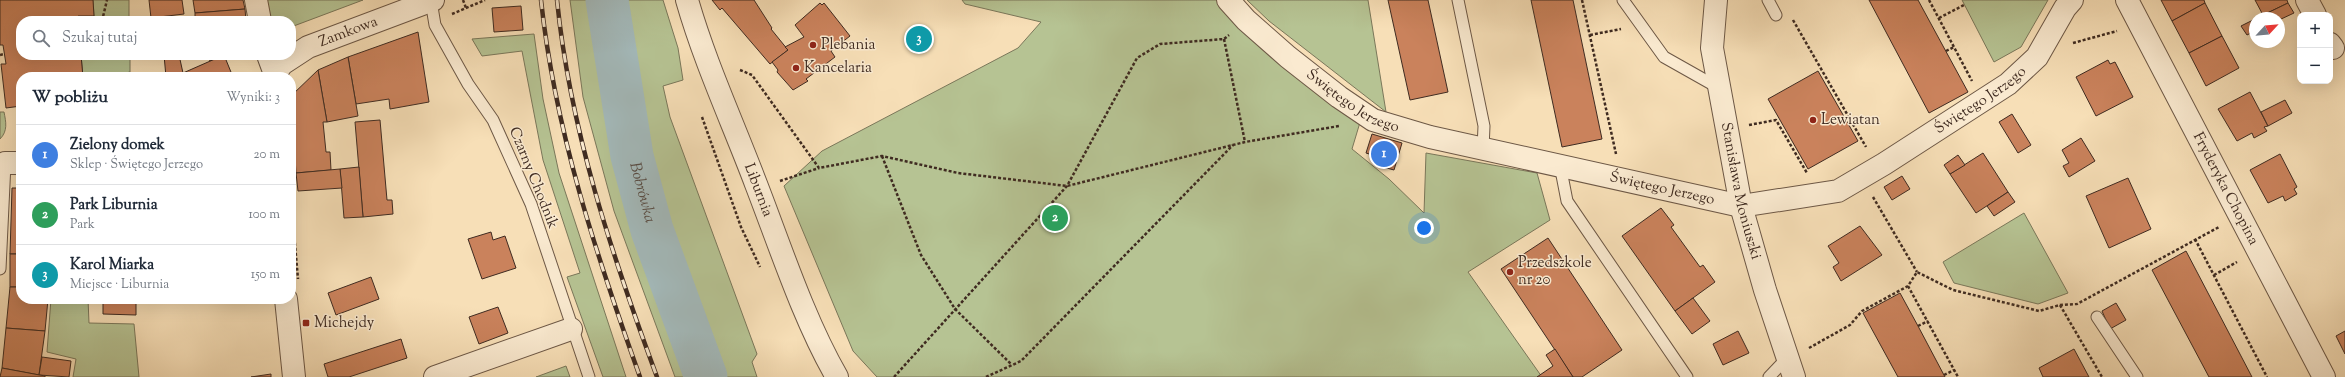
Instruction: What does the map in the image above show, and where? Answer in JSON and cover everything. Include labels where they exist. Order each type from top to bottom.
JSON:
[{"type":"street","points":[[256,0],[259,16]]},
{"type":"street","name":"Zamkowa","points":[[296,55],[308,47],[432,0]]},
{"type":"street","name":"Liburnia","points":[[687,0],[717,86],[782,252],[816,336],[837,377]]},
{"type":"street","name":"Świętego Jerzego","points":[[1228,0],[1246,20],[1288,57],[1339,98],[1373,120],[1430,137],[1741,206],[1838,192],[1862,178],[2008,84],[2037,57],[2065,8],[2072,0]]},
{"type":"street","name":"Stanisława Moniuszki","points":[[1716,0],[1712,48],[1741,206],[1790,367]]},
{"type":"street","name":"Fryderyka Chopina","points":[[2127,0],[2324,377]]},
{"type":"street","points":[[2307,0],[2313,12]]},
{"type":"street","name":"Zamkowa","points":[[272,69],[288,60]]},
{"type":"street","points":[[287,304],[294,377]]},
{"type":"street","points":[[435,377],[571,329]]},
{"type":"lane","name":"Czarny Chodnik","points":[[432,0],[435,25],[468,84],[493,120],[531,204],[571,329],[589,377]]},
{"type":"lane","points":[[1458,0],[1484,126],[1483,148]]},
{"type":"lane","points":[[1623,0],[1664,57],[1719,88]]},
{"type":"lane","points":[[1768,0],[1776,15]]},
{"type":"lane","points":[[0,269],[9,163]]},
{"type":"lane","points":[[1560,165],[1567,201],[1687,377]]},
{"type":"lane","points":[[2097,317],[2137,377]]},
{"type":"lane","points":[[1769,377],[1790,367]]},
{"type":"path","points":[[103,16],[107,0]]},
{"type":"path","points":[[463,0],[466,8]]},
{"type":"path","points":[[1582,0],[1617,156]]},
{"type":"path","points":[[1929,0],[1975,87]]},
{"type":"path","points":[[1938,18],[1964,5]]},
{"type":"path","points":[[1790,14],[1868,151]]},
{"type":"path","points":[[894,377],[1067,186],[1137,58],[1160,44],[1224,39],[1246,20]]},
{"type":"path","points":[[1590,36],[1624,28]]},
{"type":"path","points":[[2045,44],[2052,48],[2119,30]]},
{"type":"path","points":[[1224,39],[1245,142]]},
{"type":"path","points":[[1946,51],[1954,47]]},
{"type":"path","points":[[0,55],[4,54]]},
{"type":"path","points":[[740,70],[752,74],[820,168]]},
{"type":"path","points":[[777,182],[820,168],[882,156],[958,173],[1067,186],[1245,142],[1373,120]]},
{"type":"path","points":[[1742,126],[1776,120],[1806,172],[1811,176]]},
{"type":"path","points":[[986,377],[1021,361],[1233,145]]},
{"type":"path","points":[[882,156],[921,255],[956,309],[1012,365]]},
{"type":"path","points":[[1862,178],[1917,272],[1953,290],[2039,311],[2060,305],[2077,304],[2219,227]]},
{"type":"path","points":[[2195,239],[2267,377]]},
{"type":"path","points":[[2214,275],[2238,262]]},
{"type":"path","points":[[1790,367],[1850,325],[1862,311],[1908,286],[1917,272]]},
{"type":"path","points":[[1908,286],[1958,377]]},
{"type":"path","points":[[2060,305],[2102,377]]},
{"type":"path","points":[[1918,326],[1928,321]]},
{"type":"path","points":[[1944,375],[1954,370]]},
{"type":"green space","points":[[93,0],[129,0],[129,16],[94,16]]},
{"type":"green space","points":[[263,0],[363,0],[296,25],[296,16],[266,16]]},
{"type":"green space","points":[[570,0],[663,0],[678,48],[683,80],[663,86],[670,117],[757,354],[752,362],[757,377],[675,377],[614,211],[583,97]]},
{"type":"green space","points":[[962,0],[1220,0],[1361,119],[1352,149],[1389,179],[1424,213],[1426,153],[1537,173],[1550,220],[1468,272],[1542,377],[877,377],[853,351],[784,186],[822,151],[1018,48],[1041,22],[965,4]]},
{"type":"green space","points":[[1247,0],[1368,0],[1386,112],[1269,21]]},
{"type":"green space","points":[[1962,0],[2048,0],[2021,47],[1994,62]]},
{"type":"green space","points":[[534,34],[543,99],[559,173],[626,377],[603,377],[567,277],[580,273],[543,160],[522,51],[482,56],[472,39]]},
{"type":"green space","points":[[81,60],[130,60],[130,72],[83,72]]},
{"type":"green space","points":[[0,112],[4,112],[6,126],[3,136],[0,139]]},
{"type":"green space","points":[[2024,213],[2068,293],[2038,304],[1954,283],[1943,262]]},
{"type":"green space","points":[[51,304],[88,304],[89,323],[134,324],[139,377],[73,377],[76,359],[47,352]]},
{"type":"green space","points":[[566,366],[570,377],[536,377]]},
{"type":"building","points":[[0,0],[93,0],[94,16],[16,16],[16,60],[81,60],[83,72],[16,72],[16,107],[6,108],[1,64],[6,64],[3,45],[0,45]]},
{"type":"building","points":[[149,0],[182,0],[184,14],[151,16]]},
{"type":"building","points":[[193,0],[243,0],[245,9],[195,13]]},
{"type":"building","points":[[712,0],[754,0],[772,28],[771,29],[788,50],[770,64],[722,8],[720,10]]},
{"type":"building","points":[[1388,0],[1428,0],[1448,92],[1410,100]]},
{"type":"building","points":[[1531,0],[1573,0],[1602,139],[1562,147]]},
{"type":"building","points":[[1869,0],[1918,0],[1968,92],[1929,113]]},
{"type":"building","points":[[2161,0],[2204,0],[2205,3],[2172,21]]},
{"type":"building","points":[[2255,0],[2287,0],[2288,3],[2269,12],[2261,12]]},
{"type":"building","name":"Plebania","points":[[820,3],[822,5],[824,3],[850,36],[831,51],[835,57],[806,79],[808,81],[793,90],[777,72],[778,70],[772,62],[788,50],[785,47],[804,37],[795,25]]},
{"type":"building","points":[[2205,3],[2222,36],[2189,53],[2172,21]]},
{"type":"building","points":[[2288,3],[2294,13],[2285,17],[2285,12],[2269,12]]},
{"type":"building","points":[[521,6],[523,30],[494,32],[492,8]]},
{"type":"building","points":[[245,9],[246,16],[195,16],[195,13]]},
{"type":"building","points":[[2249,22],[2249,34],[2247,35],[2241,26]]},
{"type":"building","points":[[418,32],[429,102],[390,109],[389,99],[356,104],[348,57]]},
{"type":"building","points":[[2222,36],[2239,68],[2206,86],[2189,53]]},
{"type":"building","points":[[348,57],[358,116],[327,122],[318,70]]},
{"type":"building","points":[[164,60],[180,60],[183,72],[166,72]]},
{"type":"building","points":[[213,60],[226,60],[231,72],[185,72]]},
{"type":"building","points":[[2108,60],[2110,64],[2115,62],[2133,97],[2096,116],[2076,77]]},
{"type":"building","points":[[318,70],[327,122],[323,122],[326,152],[330,152],[331,170],[296,173],[296,91]]},
{"type":"building","name":"Lewiatan","points":[[1818,71],[1858,141],[1808,169],[1768,99]]},
{"type":"building","points":[[2250,92],[2268,126],[2264,127],[2267,131],[2254,138],[2252,133],[2237,141],[2218,109]]},
{"type":"building","points":[[2285,100],[2292,113],[2268,126],[2261,112]]},
{"type":"building","points":[[2012,114],[2031,145],[2018,153],[1999,122]]},
{"type":"building","points":[[380,120],[387,200],[392,200],[393,214],[363,217],[355,122]]},
{"type":"building","points":[[1372,134],[1402,143],[1394,170],[1383,167],[1385,159],[1366,153]]},
{"type":"building","points":[[2081,138],[2095,161],[2069,177],[2063,166],[2069,163],[2062,150]]},
{"type":"building","points":[[1983,153],[2008,192],[1976,213],[1950,174]]},
{"type":"building","points":[[2280,154],[2297,187],[2294,189],[2297,194],[2285,201],[2283,196],[2268,203],[2250,170]]},
{"type":"building","points":[[1958,155],[1965,165],[1950,174],[1944,165]]},
{"type":"building","points":[[359,167],[363,217],[344,218],[340,169]]},
{"type":"building","points":[[340,169],[342,188],[298,191],[296,173]]},
{"type":"building","points":[[1902,176],[1910,189],[1892,200],[1884,187]]},
{"type":"building","points":[[2128,178],[2151,229],[2109,248],[2086,196]]},
{"type":"building","points":[[12,188],[16,188],[16,254],[10,254]]},
{"type":"building","points":[[2008,192],[2015,202],[1994,216],[1987,206]]},
{"type":"building","points":[[1661,208],[1674,225],[1671,227],[1700,267],[1703,265],[1715,282],[1675,311],[1622,236]]},
{"type":"building","points":[[1860,226],[1882,255],[1841,281],[1833,267],[1839,263],[1828,246]]},
{"type":"building","points":[[491,232],[493,240],[505,236],[516,268],[482,279],[468,239]]},
{"type":"building","points":[[1548,238],[1622,350],[1582,377],[1573,377],[1501,269]]},
{"type":"building","points":[[2186,251],[2252,377],[2209,377],[2152,270]]},
{"type":"building","points":[[10,254],[16,254],[16,287],[10,287]]},
{"type":"building","points":[[371,277],[379,299],[336,315],[328,293]]},
{"type":"building","points":[[10,287],[16,287],[16,304],[48,304],[45,331],[6,328]]},
{"type":"building","points":[[1900,293],[1945,377],[1898,377],[1863,313]]},
{"type":"building","points":[[1693,298],[1710,321],[1692,334],[1675,311]]},
{"type":"building","points":[[2116,303],[2126,320],[2110,329],[2102,311]]},
{"type":"building","points":[[103,304],[136,304],[136,315],[103,314]]},
{"type":"building","points":[[498,307],[508,333],[479,344],[469,317]]},
{"type":"building","points":[[6,328],[45,331],[39,375],[2,368]]},
{"type":"building","points":[[1738,331],[1749,353],[1723,365],[1713,344]]},
{"type":"building","points":[[2345,331],[2345,354],[2336,336]]},
{"type":"building","points":[[401,339],[407,358],[349,377],[328,377],[324,364]]},
{"type":"building","points":[[1555,349],[1573,377],[1537,377],[1553,366],[1546,355]]},
{"type":"building","points":[[2074,349],[2089,377],[2043,377],[2039,368]]},
{"type":"building","points":[[42,357],[71,361],[69,377],[39,375]]},
{"type":"building","points":[[2,368],[45,376],[45,377],[0,377]]},
{"type":"building","points":[[271,374],[271,377],[251,377]]},
{"type":"waterway","name":"Bobrówka","points":[[607,0],[632,156],[652,230],[706,377]]},
{"type":"railway","points":[[541,0],[547,49],[556,97],[579,192],[608,285],[640,377]]},
{"type":"railway","points":[[557,0],[563,49],[582,144],[595,192],[624,285],[657,377]]},
{"type":"place","name":"Karol Miarka","points":[[919,39]]},
{"type":"place","name":"Plebania","points":[[813,45]]},
{"type":"place","name":"Kancelaria","points":[[796,68]]},
{"type":"place","name":"Lewiatan","points":[[1813,120]]},
{"type":"place","name":"Zielony domek","points":[[1384,154]]},
{"type":"place","name":"Park Liburnia","points":[[1055,218]]},
{"type":"place","name":"Przedszkole nr 20","points":[[1510,272]]},
{"type":"place","name":"Michejdy","points":[[306,323]]}]
